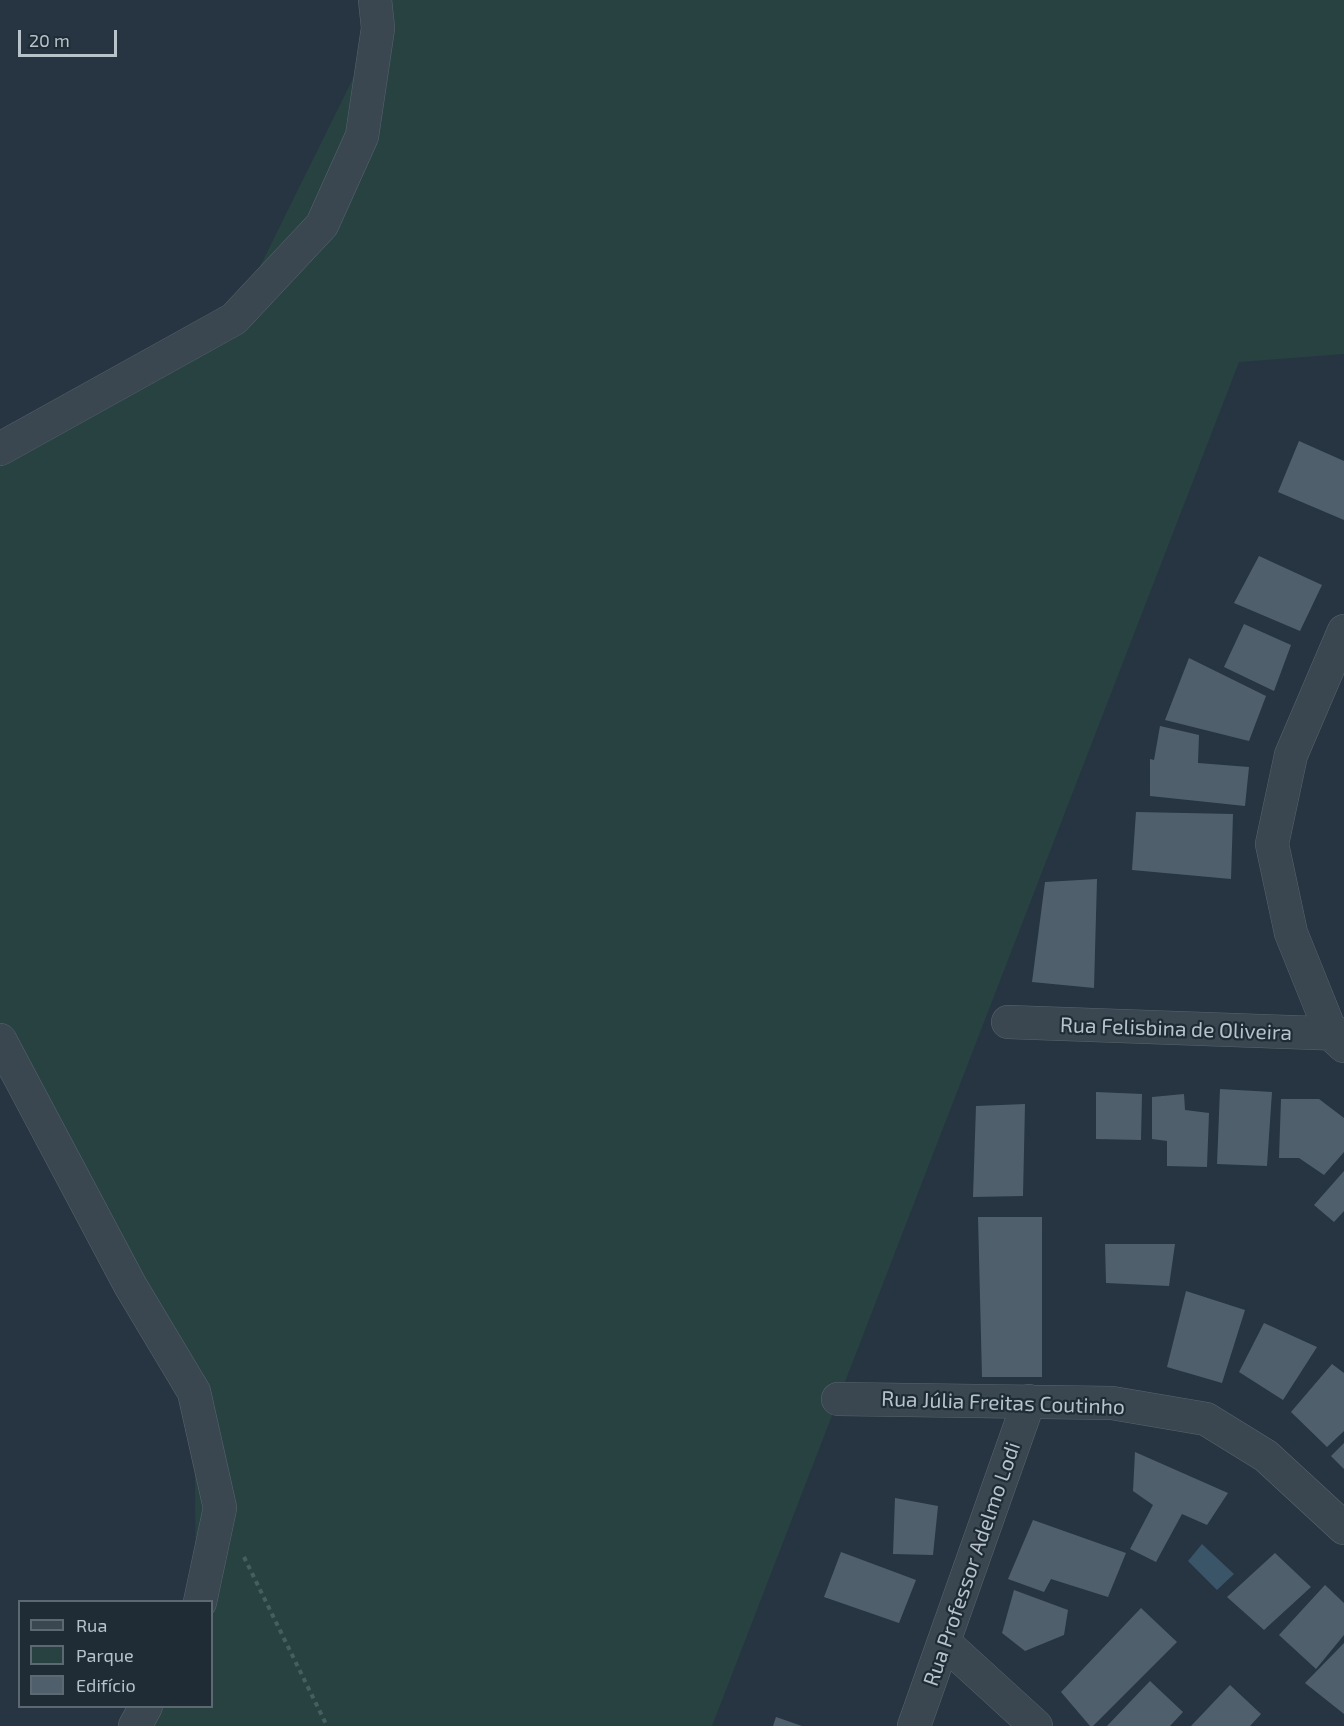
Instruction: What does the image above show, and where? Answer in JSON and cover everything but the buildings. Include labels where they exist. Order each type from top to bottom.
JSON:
[{"type":"street","points":[[0,449],[234,319],[322,225],[362,136],[378,28],[375,0]]},
{"type":"street","points":[[1340,1038],[1291,933],[1272,844],[1291,755],[1344,631]]},
{"type":"street","name":"Rua Felisbina de Oliveira","points":[[1008,1023],[1340,1038]]},
{"type":"street","points":[[0,1040],[130,1285],[194,1392],[220,1508],[200,1600]]},
{"type":"street","name":"Rua Júlia Freitas Coutinho","points":[[838,1399],[1112,1402],[1206,1419],[1266,1456],[1344,1528]]},
{"type":"street","name":"Rua Professor Adelmo Lodi","points":[[914,1726],[1029,1401]]},
{"type":"street","points":[[945,1643],[1036,1726]]},
{"type":"street","points":[[135,1726],[145,1708]]},
{"type":"path","points":[[220,1508],[327,1726]]},
{"type":"green space","points":[[375,0],[1344,0],[1344,354],[1239,362],[712,1726],[135,1726],[145,1708],[213,1708],[213,1600],[196,1600],[194,1392],[0,1036],[0,449],[234,319],[378,28]]},
{"type":"water","points":[[1202,1544],[1234,1574],[1217,1590],[1188,1561]]}]
